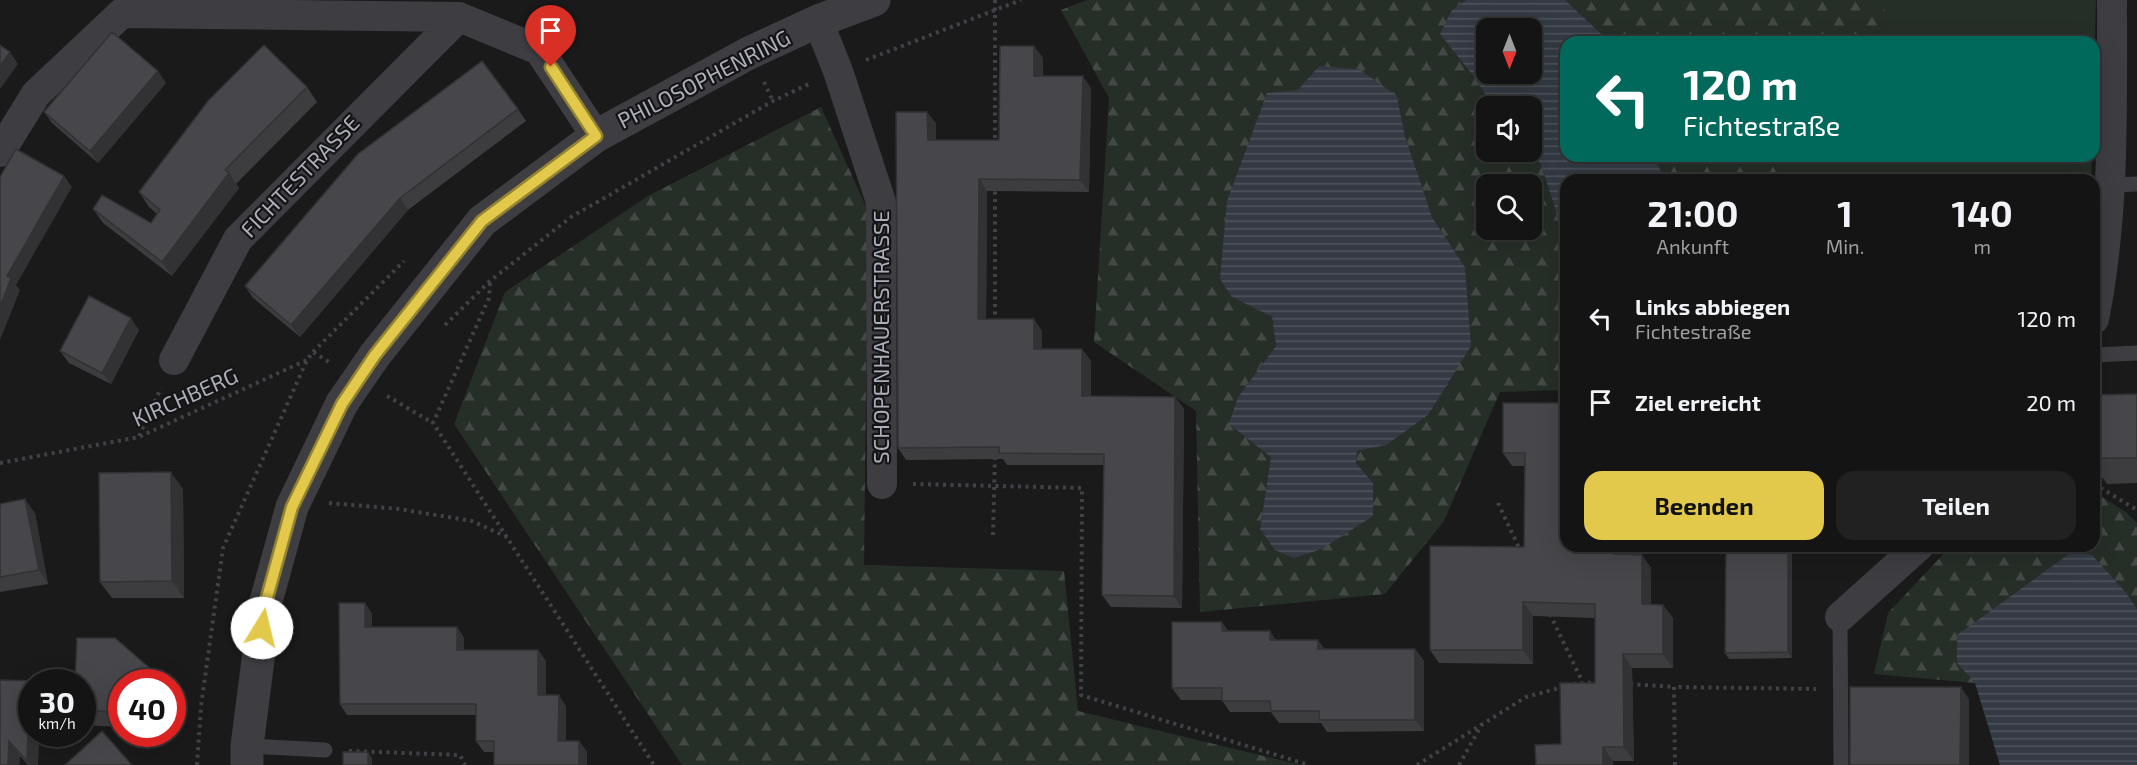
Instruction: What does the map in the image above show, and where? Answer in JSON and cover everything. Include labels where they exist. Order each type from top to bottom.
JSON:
[{"type":"street","name":"PHILOSOPHENRING","points":[[247,756],[265,605],[292,507],[342,404],[375,355],[482,221],[596,136],[749,53],[818,21],[874,0]]},
{"type":"street","points":[[2100,288],[2124,184],[2112,0]]},
{"type":"street","points":[[0,152],[36,94],[122,13],[459,17],[539,50],[596,136]]},
{"type":"street","name":"FICHTESTRASSE","points":[[174,360],[238,239],[459,17]]},
{"type":"street","name":"SCHOPENHAUERSTRASSE","points":[[818,21],[838,71],[881,202],[882,484]]},
{"type":"street","points":[[1840,617],[1912,552]]},
{"type":"lane","points":[[2100,355],[2137,353]]},
{"type":"lane","points":[[1840,617],[1841,765]]},
{"type":"lane","points":[[247,756],[325,750]]},
{"type":"path","points":[[995,0],[995,152]]},
{"type":"path","points":[[439,330],[490,281],[571,218],[773,100],[838,71],[1021,0]]},
{"type":"path","points":[[995,176],[995,331]]},
{"type":"path","points":[[490,281],[489,298],[433,423],[654,765]]},
{"type":"path","points":[[139,437],[174,360]]},
{"type":"path","name":"KIRCHBERG","points":[[0,463],[139,437],[307,360]]},
{"type":"path","points":[[993,535],[995,451]]},
{"type":"path","points":[[882,484],[1082,488],[1081,695],[1309,765]]},
{"type":"path","points":[[2100,488],[2137,510]]},
{"type":"path","points":[[320,502],[399,509],[461,520],[509,538]]},
{"type":"path","points":[[1498,502],[1523,555]]},
{"type":"path","points":[[197,765],[201,706],[223,548]]},
{"type":"path","points":[[1547,608],[1582,681]]},
{"type":"path","points":[[1417,765],[1526,698],[1582,681],[1605,683]]},
{"type":"path","points":[[1628,684],[1674,687],[1840,689]]},
{"type":"path","points":[[1674,687],[1675,765]]},
{"type":"path","points":[[1459,765],[1482,723]]},
{"type":"path","points":[[348,752],[460,755],[465,765]]},
{"type":"green space","points":[[1087,0],[1466,0],[1452,10],[1476,84],[1479,84],[1486,96],[1476,96],[1476,162],[1539,162],[1560,225],[1560,390],[1500,392],[1444,521],[1385,594],[1200,612],[1196,411],[1094,342],[1109,98],[1061,10]],"holes":[[[1319,66],[1397,96],[1405,136],[1432,217],[1465,267],[1386,445],[1357,451],[1356,463],[1373,483],[1260,529],[1271,457],[1238,397],[1276,346],[1272,317],[1232,297],[1298,91]]]},
{"type":"green space","points":[[1565,0],[1881,0],[1889,20],[1874,36],[1604,36]]},
{"type":"green space","points":[[1881,0],[2096,0],[2095,36],[1874,36],[1889,20]]},
{"type":"green space","points":[[821,107],[868,211],[864,565],[1064,571],[1078,711],[1301,765],[682,765],[454,424],[505,292],[648,196]]},
{"type":"green space","points":[[1657,162],[1771,162],[1784,174],[1662,174]]},
{"type":"green space","points":[[1771,162],[2092,162],[2091,174],[1784,174]]},
{"type":"green space","points":[[2100,496],[2126,512],[2137,523],[2137,609],[2127,594],[1957,663],[1975,683],[1874,674],[1888,613],[1945,552],[2100,552]]},
{"type":"shaded area","points":[[1466,0],[1565,0],[1604,36],[1560,36],[1560,162],[1657,162],[1662,174],[1560,174],[1560,225],[1539,162],[1542,162],[1542,96],[1486,96],[1479,84],[1542,84],[1542,18],[1476,18],[1476,80],[1440,34],[1452,10]]},
{"type":"shaded area","points":[[1319,66],[1359,69],[1397,96],[1405,136],[1432,217],[1465,267],[1471,346],[1428,415],[1386,445],[1357,451],[1356,463],[1373,483],[1373,516],[1322,549],[1294,558],[1275,550],[1260,529],[1271,457],[1229,424],[1238,397],[1276,346],[1272,317],[1232,297],[1220,279],[1227,201],[1267,93],[1298,90]]},
{"type":"shaded area","points":[[2072,552],[2092,555],[2127,594],[2137,609],[2137,765],[2000,765],[1975,683],[1957,663],[1957,635]]},
{"type":"building","points":[[112,32],[158,71],[90,151],[44,112]]},
{"type":"building","points":[[0,45],[10,52],[0,66]]},
{"type":"building","points":[[264,45],[307,87],[225,170],[229,173],[162,262],[93,209],[102,195],[151,223],[160,210],[139,192],[208,101]]},
{"type":"building","points":[[1000,46],[1034,46],[1034,76],[1083,76],[1080,180],[979,179],[978,319],[1034,319],[1034,349],[1082,349],[1082,396],[1175,397],[1174,596],[1102,595],[1104,454],[999,453],[999,447],[898,448],[896,112],[927,112],[928,140],[999,140]]},
{"type":"building","points":[[482,61],[518,109],[400,198],[291,325],[245,286],[358,154]]},
{"type":"building","points":[[16,149],[64,176],[7,276],[11,278],[0,307],[0,177]]},
{"type":"building","points":[[89,296],[131,318],[102,373],[60,351]]},
{"type":"building","points":[[2137,394],[2137,458],[2100,458],[2100,395]]},
{"type":"building","points":[[1503,403],[1560,403],[1560,552],[1614,552],[1614,554],[1642,555],[1642,604],[1663,605],[1663,654],[1623,654],[1624,747],[1603,747],[1603,765],[1536,765],[1535,745],[1561,744],[1560,683],[1595,683],[1595,604],[1523,602],[1523,650],[1430,650],[1430,546],[1524,547],[1525,453],[1503,453]]},
{"type":"building","points":[[171,472],[172,581],[100,582],[99,473]]},
{"type":"building","points":[[25,499],[39,570],[0,577],[0,504]]},
{"type":"building","points":[[1726,552],[1788,552],[1788,652],[1725,653]]},
{"type":"building","points":[[339,603],[365,603],[365,627],[457,627],[457,650],[538,650],[538,695],[559,695],[558,741],[579,741],[579,765],[494,765],[494,741],[476,741],[476,704],[340,704]]},
{"type":"building","points":[[1172,622],[1222,622],[1222,631],[1270,631],[1270,640],[1318,640],[1318,649],[1415,649],[1415,720],[1319,720],[1319,711],[1271,711],[1270,701],[1222,701],[1222,688],[1172,688]]},
{"type":"building","points":[[77,638],[115,638],[151,669],[108,669],[108,712],[96,711],[96,669],[76,669]]},
{"type":"building","points":[[0,680],[18,680],[18,747],[28,747],[27,761],[9,741],[8,765],[0,765]]},
{"type":"building","points":[[1850,687],[1961,687],[1960,765],[1850,765]]},
{"type":"building","points":[[102,731],[108,738],[108,747],[116,747],[132,765],[65,765],[85,747],[96,747],[96,737]]},
{"type":"building","points":[[343,752],[368,752],[368,765],[343,765]]},
{"type":"route","points":[[262,628],[265,605],[292,507],[342,404],[375,355],[482,221],[596,136],[551,67]]}]
